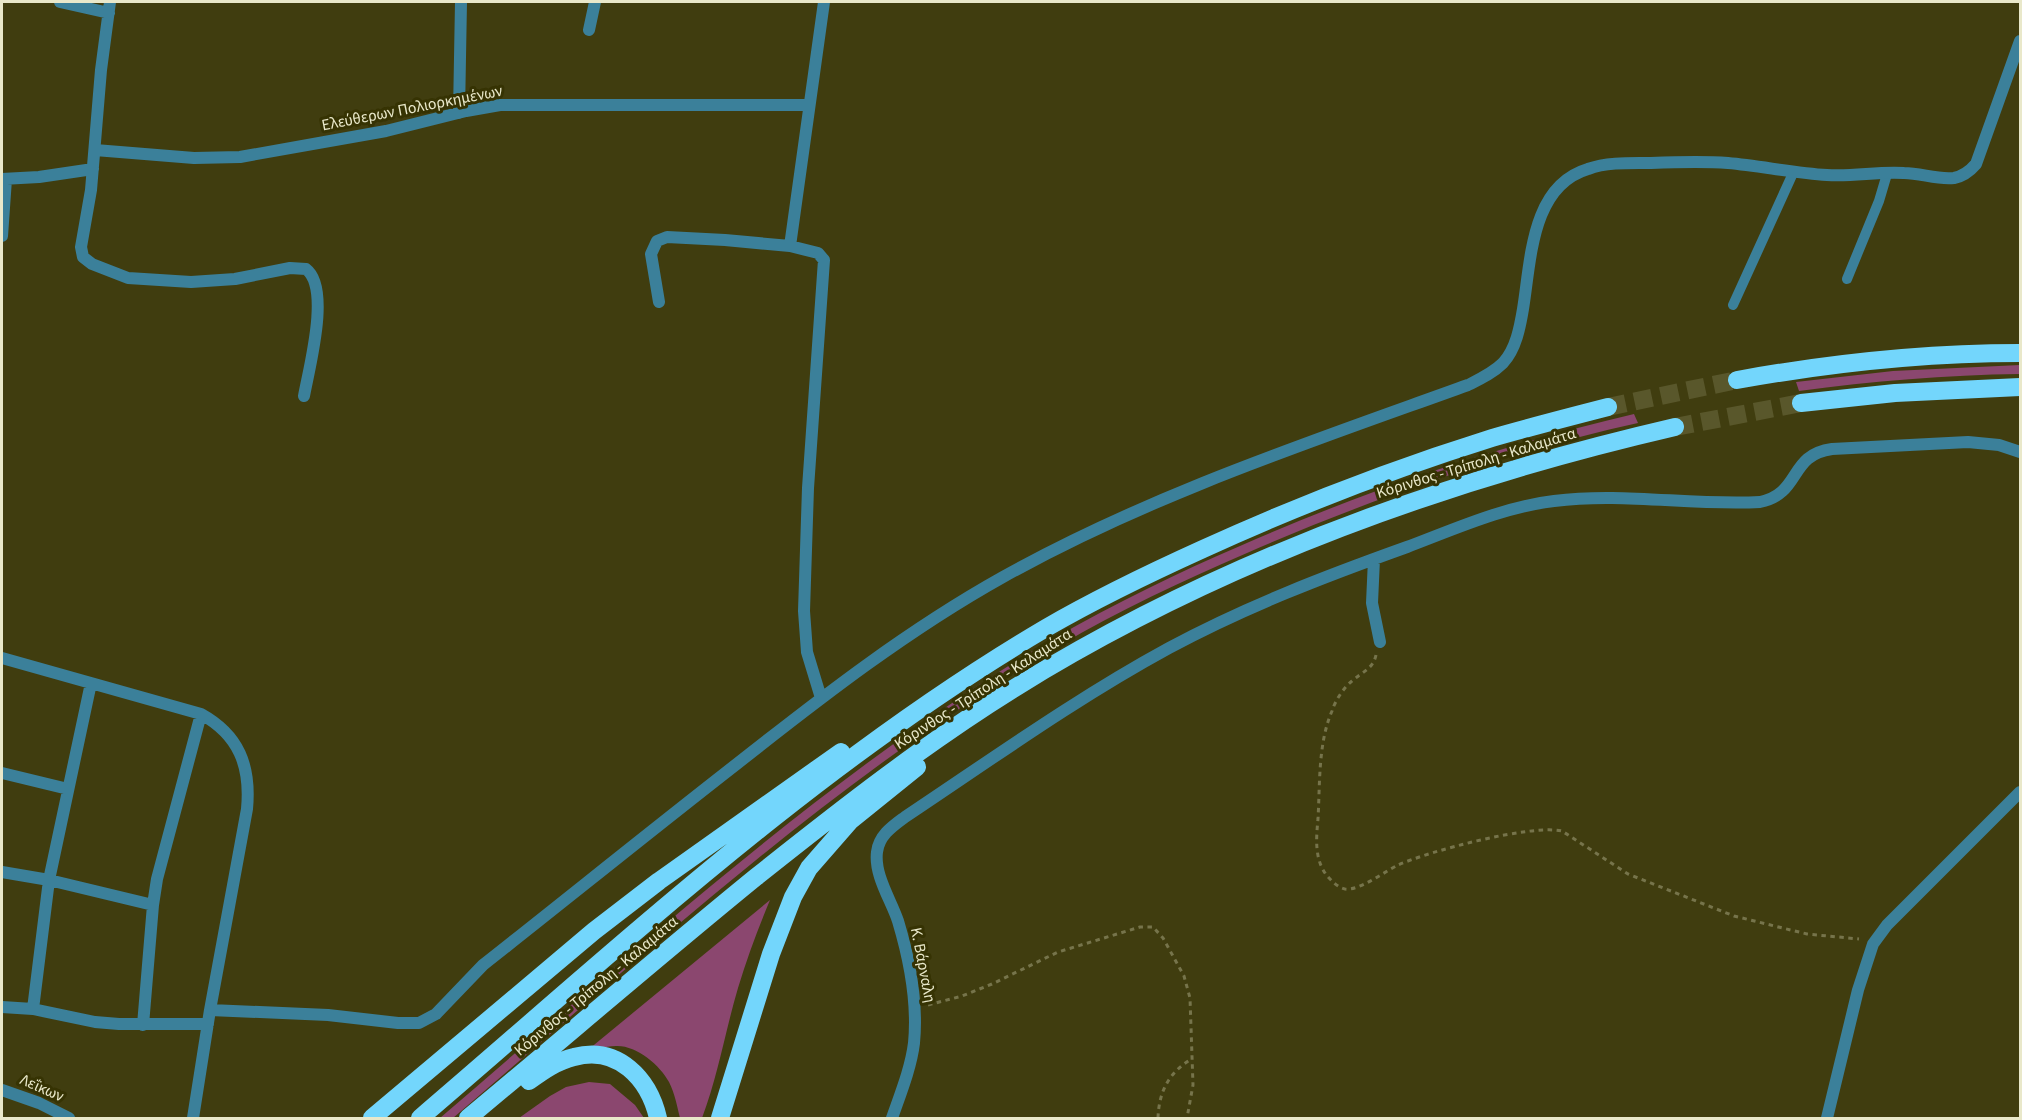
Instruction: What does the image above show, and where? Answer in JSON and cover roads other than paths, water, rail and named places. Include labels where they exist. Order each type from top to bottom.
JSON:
[{"type":"highway","points":[[1737,380],[1857,362],[2020,353]]},
{"type":"highway","points":[[1801,403],[1917,391],[2020,387]]},
{"type":"highway","name":"Κόρινθος - Τρίπολη - Καλαμάτα","points":[[420,1119],[692,885],[780,813],[866,747],[989,663],[1048,627],[1159,569],[1283,514],[1434,457],[1496,437],[1608,407]]},
{"type":"highway","name":"Κόρινθος - Τρίπολη - Καλαμάτα","points":[[468,1119],[802,840],[887,775],[1010,691],[1066,657],[1173,600],[1338,528],[1446,489],[1511,469],[1675,427]]},
{"type":"highway","points":[[372,1119],[594,931],[659,881],[812,771],[939,687],[989,663]]},
{"type":"highway","points":[[720,1119],[778,934],[793,897],[809,868],[850,821],[1010,691]]},
{"type":"highway","points":[[474,1119],[551,1066],[577,1056],[592,1055],[606,1056],[633,1071],[650,1093],[658,1119]]},
{"type":"street","points":[[60,2],[109,7],[93,169],[81,247],[83,257],[92,264],[128,278],[191,282],[235,279],[290,268],[303,268],[309,271],[316,286],[316,324],[304,396]]},
{"type":"street","points":[[459,113],[461,2]]},
{"type":"street","points":[[589,30],[596,2]]},
{"type":"street","points":[[790,246],[824,2]]},
{"type":"street","points":[[210,1011],[328,1015],[408,1024],[424,1021],[436,1014],[483,965],[821,698],[881,654],[1000,579],[1101,526],[1228,473],[1468,385],[1486,375],[1503,362],[1514,345],[1520,325],[1535,234],[1542,212],[1552,194],[1569,178],[1587,169],[1610,165],[1725,163],[1829,176],[1903,172],[1955,178],[1967,173],[1976,164],[2020,41]]},
{"type":"street","name":"Ελεύθερων Πολιορκημένων","points":[[95,150],[194,158],[240,157],[386,131],[487,107],[528,104],[809,105]]},
{"type":"street","points":[[2,236],[4,179],[39,177],[93,169]]},
{"type":"street","points":[[659,302],[651,254],[654,245],[663,238],[690,237],[790,246],[818,253],[824,260],[808,488],[804,611],[807,652],[821,698]]},
{"type":"street","points":[[1380,642],[1372,603],[1374,559],[1505,511],[1554,501],[1607,497],[1748,503],[1771,500],[1789,486],[1808,457],[1819,451],[1968,442],[1999,445],[2020,452]]},
{"type":"street","name":"Κ. Βάρναλη","points":[[892,1119],[913,1046],[915,1010],[905,948],[898,921],[880,874],[876,854],[883,836],[892,826],[1059,714],[1133,668],[1242,611],[1374,559]]},
{"type":"street","points":[[2,658],[201,714],[221,727],[235,744],[246,769],[249,785],[244,832],[210,1011],[193,1119]]},
{"type":"street","points":[[33,1009],[49,880],[91,683]]},
{"type":"street","points":[[142,1025],[157,879],[201,714]]},
{"type":"street","points":[[2,773],[68,789]]},
{"type":"street","points":[[1827,1119],[1858,990],[1873,945],[1887,925],[2020,792]]},
{"type":"street","points":[[2,872],[49,880],[153,905]]},
{"type":"street","points":[[2,1007],[33,1009],[95,1022],[142,1025],[208,1024]]},
{"type":"street","name":"Λεΐκων","points":[[2,1090],[39,1103],[69,1119]]},
{"type":"lane","points":[[1733,305],[1794,171]]},
{"type":"lane","points":[[1847,279],[1879,201],[1887,174]]},
{"type":"tunnel","points":[[1608,407],[1737,380]]},
{"type":"tunnel","points":[[1675,427],[1801,403]]}]
